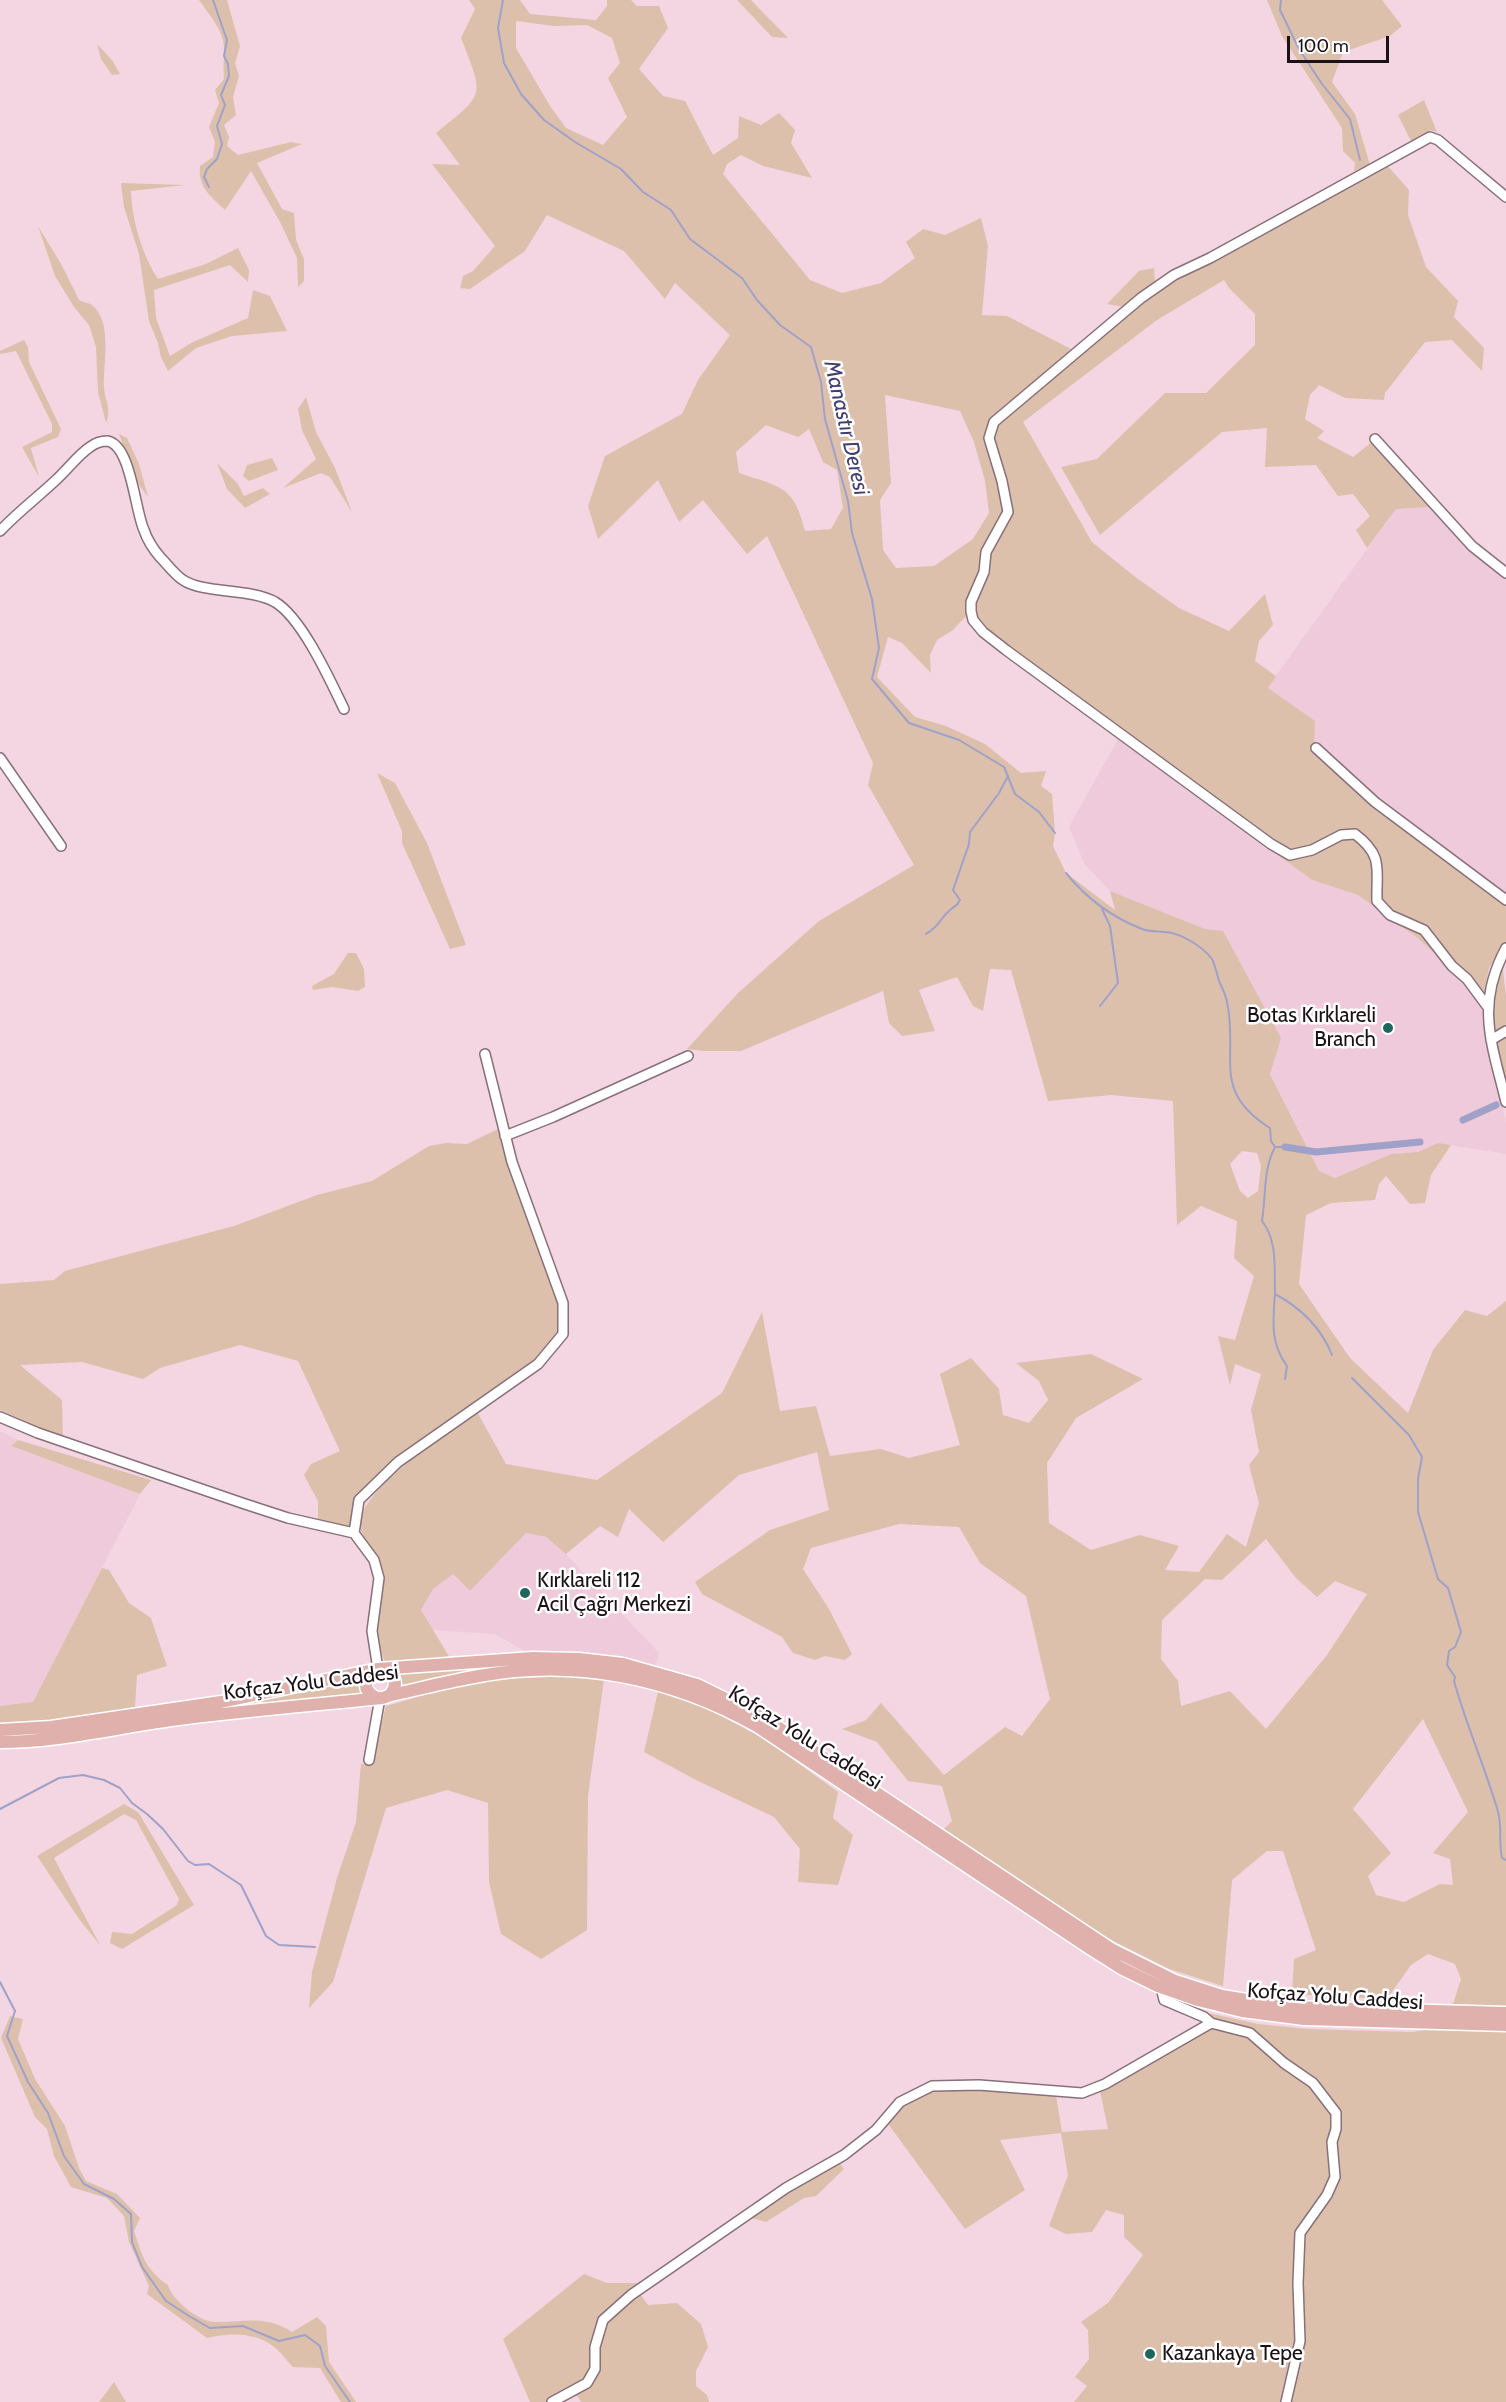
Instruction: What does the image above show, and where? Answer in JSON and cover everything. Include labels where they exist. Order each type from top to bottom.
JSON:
[{"type":"main road","name":"Kofçaz Yolu Caddesi","points":[[0,1730],[51,1727],[221,1702],[380,1669],[555,1658],[623,1664],[666,1674],[705,1688],[764,1718],[1111,1949],[1175,1981],[1222,1996],[1289,2007],[1506,2013]]},
{"type":"main road","points":[[380,1669],[391,1673],[395,1681],[395,1686],[382,1697],[367,1691],[366,1682],[369,1673],[380,1669]]},
{"type":"main road","name":"Kofçaz Yolu Caddesi","points":[[0,1742],[52,1738],[234,1712],[382,1697],[479,1676],[538,1669],[586,1670],[621,1675],[714,1703],[757,1726],[1088,1947],[1121,1968],[1161,1987],[1221,2007],[1279,2017],[1506,2025]]},
{"type":"street","points":[[1487,1006],[1467,979],[1452,966],[1424,930],[1390,915],[1377,901],[1377,862],[1370,846],[1356,834],[1341,835],[1312,850],[1290,855],[1270,844],[983,632],[974,620],[971,602],[980,586],[986,552],[1008,513],[1002,481],[989,438],[994,422],[1141,298],[1174,275],[1210,258],[1430,137],[1438,140],[1506,197]]},
{"type":"street","points":[[1375,439],[1477,552],[1506,573]]},
{"type":"street","points":[[0,531],[20,509],[56,480],[90,447],[108,441],[115,444],[128,468],[144,530],[158,555],[183,581],[208,588],[256,595],[273,601],[284,609],[303,633],[344,709]]},
{"type":"street","points":[[1316,748],[1375,802],[1506,900]]},
{"type":"street","points":[[0,758],[62,846]]},
{"type":"street","points":[[1506,948],[1495,968],[1487,1006],[1491,1040],[1506,1102]]},
{"type":"street","points":[[1491,1040],[1506,1031]]},
{"type":"street","points":[[354,1533],[359,1500],[398,1462],[538,1364],[563,1334],[563,1303],[512,1162],[486,1054]]},
{"type":"street","points":[[505,1136],[553,1117],[688,1056]]},
{"type":"street","points":[[0,1417],[38,1433],[245,1504],[288,1518],[354,1533],[374,1560],[378,1578],[372,1631],[380,1669]]},
{"type":"street","points":[[369,1760],[382,1697]]},
{"type":"street","points":[[1161,1987],[1164,2000],[1204,2017],[1211,2023],[1250,2033],[1284,2063],[1313,2083],[1336,2113],[1332,2142],[1335,2177],[1327,2194],[1300,2233],[1298,2283],[1300,2341],[1286,2402]]},
{"type":"street","points":[[552,2402],[587,2383],[595,2369],[595,2347],[603,2320],[631,2295],[767,2200],[844,2155],[876,2130],[900,2102],[932,2086],[979,2085],[1082,2093],[1105,2084],[1211,2023]]},
{"type":"shaded area","points":[[199,0],[227,0],[240,46],[235,63],[239,76],[233,97],[236,115],[224,125],[229,137],[227,146],[238,155],[291,142],[302,144],[257,163],[282,209],[294,213],[296,240],[304,259],[304,281],[298,287],[297,258],[251,171],[225,210],[203,186],[200,166],[213,157],[215,142],[209,127],[219,103],[215,90],[224,79],[224,46],[218,28]]},
{"type":"shaded area","points":[[469,0],[520,0],[530,14],[596,20],[607,6],[607,0],[631,0],[637,6],[659,6],[668,28],[639,69],[663,96],[685,101],[713,155],[738,138],[739,116],[761,125],[779,113],[795,130],[791,143],[812,178],[763,166],[741,155],[727,164],[723,174],[810,280],[842,293],[881,283],[915,258],[906,242],[923,229],[945,235],[981,218],[988,246],[982,315],[1007,316],[1071,349],[992,421],[987,429],[1005,512],[981,572],[969,613],[953,630],[937,640],[930,655],[931,673],[902,643],[888,637],[877,677],[915,717],[946,726],[985,744],[1021,773],[1046,771],[1041,786],[1052,794],[1055,833],[1053,846],[1066,873],[1115,910],[1110,891],[1205,929],[1223,931],[1281,1038],[1270,1074],[1319,1171],[1335,1178],[1391,1154],[1418,1152],[1438,1143],[1451,1145],[1431,1175],[1425,1203],[1410,1204],[1386,1176],[1379,1184],[1375,1200],[1331,1203],[1306,1215],[1299,1284],[1350,1358],[1408,1413],[1433,1350],[1465,1310],[1487,1316],[1506,1301],[1506,2006],[1453,2004],[1461,1979],[1455,1964],[1428,1954],[1411,1965],[1387,1999],[1292,1994],[1294,1959],[1316,1950],[1283,1851],[1267,1851],[1232,1880],[1223,1986],[1169,1969],[1081,1923],[943,1830],[952,1821],[942,1786],[908,1781],[877,1742],[842,1729],[866,1720],[881,1703],[944,1775],[1005,1727],[1022,1736],[1050,1699],[1026,1596],[980,1563],[959,1527],[899,1524],[811,1548],[803,1569],[829,1609],[852,1654],[845,1660],[825,1656],[815,1660],[793,1653],[782,1637],[702,1594],[695,1582],[770,1530],[829,1510],[817,1452],[739,1475],[663,1542],[629,1509],[618,1537],[600,1526],[566,1554],[546,1537],[526,1533],[470,1591],[453,1574],[433,1589],[421,1610],[450,1658],[386,1664],[377,1641],[375,1624],[376,1560],[362,1533],[360,1523],[364,1509],[390,1478],[476,1410],[506,1464],[597,1480],[722,1393],[762,1312],[780,1411],[816,1406],[830,1456],[881,1449],[909,1458],[960,1445],[940,1374],[971,1358],[999,1389],[1003,1415],[1029,1423],[1048,1400],[1039,1381],[1016,1363],[1091,1354],[1143,1379],[1076,1418],[1047,1463],[1049,1523],[1091,1550],[1140,1535],[1179,1546],[1165,1570],[1199,1572],[1227,1534],[1246,1547],[1259,1503],[1249,1465],[1259,1452],[1251,1410],[1261,1374],[1235,1364],[1230,1385],[1218,1336],[1235,1340],[1254,1276],[1234,1258],[1237,1221],[1201,1206],[1177,1225],[1173,1101],[1111,1095],[1048,1101],[1011,970],[990,969],[983,1011],[973,1006],[957,977],[919,990],[935,1031],[902,1036],[889,1023],[883,991],[741,1051],[687,1049],[738,993],[819,921],[914,865],[868,785],[873,763],[767,536],[747,554],[703,500],[679,522],[658,480],[598,539],[588,506],[605,456],[682,414],[698,380],[730,335],[675,283],[665,299],[624,251],[547,215],[525,251],[470,289],[460,288],[463,276],[473,271],[495,246],[432,164],[460,165],[436,133],[464,110],[476,93],[474,72],[461,38],[475,9]],"holes":[[[516,21],[554,26],[587,25],[612,38],[620,63],[608,78],[627,117],[603,145],[566,128],[550,106],[516,48]],[[885,395],[960,411],[974,442],[985,481],[989,513],[973,539],[934,566],[896,568],[883,550],[880,500],[891,483]],[[766,425],[798,437],[809,429],[823,462],[837,470],[843,508],[831,529],[805,531],[796,504],[790,496],[775,485],[739,473],[736,452]],[[1242,1151],[1257,1153],[1261,1166],[1258,1191],[1248,1198],[1240,1191],[1230,1164]],[[1266,1539],[1296,1578],[1317,1597],[1335,1581],[1367,1594],[1327,1655],[1266,1729],[1230,1691],[1181,1706],[1178,1681],[1161,1659],[1162,1620],[1205,1579],[1222,1580]],[[1423,1719],[1468,1812],[1433,1853],[1450,1859],[1453,1885],[1440,1884],[1404,1902],[1376,1895],[1368,1876],[1391,1853],[1353,1809]]]},
{"type":"shaded area","points":[[737,0],[751,0],[788,38],[772,37]]},
{"type":"shaded area","points":[[1267,0],[1382,0],[1402,26],[1390,36],[1343,52],[1332,82],[1355,114],[1370,165],[1354,171],[1355,163],[1343,151],[1342,128],[1282,36]]},
{"type":"shaded area","points":[[97,44],[112,60],[120,74],[112,75],[101,59]]},
{"type":"shaded area","points":[[1424,100],[1437,132],[1430,130],[1412,143],[1398,115]]},
{"type":"shaded area","points":[[1385,163],[1409,190],[1408,215],[1426,267],[1458,301],[1454,317],[1484,348],[1482,371],[1452,340],[1425,342],[1385,393],[1384,400],[1345,398],[1319,385],[1310,395],[1305,419],[1324,431],[1317,438],[1353,457],[1373,441],[1430,507],[1396,509],[1367,548],[1356,530],[1370,516],[1353,494],[1338,496],[1316,465],[1265,467],[1267,428],[1222,432],[1100,535],[1061,467],[1097,459],[1165,393],[1206,393],[1255,345],[1255,314],[1224,280],[1157,320],[1023,422],[1092,542],[1179,608],[1229,631],[1265,594],[1273,625],[1259,641],[1255,661],[1276,676],[1268,688],[1315,721],[1314,749],[1374,805],[1506,904],[1506,942],[1489,968],[1482,1004],[1466,981],[1415,936],[1358,895],[1312,880],[1198,797],[1202,790],[1041,674],[985,627],[974,609],[987,572],[991,549],[1010,513],[993,439],[998,426],[1135,308],[1172,282]]},
{"type":"shaded area","points":[[121,183],[185,185],[131,191],[133,214],[139,237],[158,279],[206,264],[238,248],[249,270],[248,282],[230,265],[154,290],[156,318],[170,356],[191,343],[248,318],[253,290],[270,296],[287,331],[232,336],[196,348],[168,371],[149,321],[139,254],[124,207]]},
{"type":"shaded area","points":[[38,226],[79,300],[92,305],[99,312],[103,322],[106,344],[104,387],[108,409],[106,423],[98,392],[96,347],[89,325],[74,307],[55,276]]},
{"type":"shaded area","points":[[1154,268],[1155,283],[1124,307],[1107,304],[1139,271]]},
{"type":"shaded area","points":[[24,340],[28,347],[29,362],[61,429],[58,437],[31,448],[39,477],[22,447],[52,432],[52,424],[16,351],[0,354],[0,351]]},
{"type":"shaded area","points":[[306,397],[316,432],[335,468],[352,512],[330,477],[321,473],[283,488],[316,459],[302,430],[298,409]]},
{"type":"shaded area","points":[[119,434],[127,438],[139,464],[148,497],[137,482]]},
{"type":"shaded area","points":[[272,458],[278,470],[249,481],[243,476],[247,465]]},
{"type":"shaded area","points":[[217,463],[238,484],[244,496],[263,488],[270,494],[245,508],[227,489]]},
{"type":"shaded area","points":[[1430,507],[1477,555],[1506,576],[1506,904],[1417,840],[1339,774],[1267,688],[1396,509]]},
{"type":"shaded area","points":[[1118,739],[1312,880],[1358,895],[1415,936],[1466,981],[1485,1007],[1489,1046],[1506,1122],[1506,1154],[1438,1143],[1418,1152],[1391,1154],[1335,1178],[1319,1171],[1270,1073],[1223,932],[1205,929],[1110,891],[1085,865],[1069,827]]},
{"type":"shaded area","points":[[377,773],[395,783],[427,843],[466,945],[450,949],[402,843],[402,831]]},
{"type":"shaded area","points":[[348,953],[356,953],[364,969],[365,987],[358,991],[332,987],[313,990],[312,986],[334,974]]},
{"type":"shaded area","points":[[1502,962],[1506,996],[1506,1028],[1493,1035],[1490,1005]]},
{"type":"shaded area","points":[[1506,1034],[1506,1086],[1494,1041]]},
{"type":"shaded area","points":[[500,1128],[518,1191],[560,1302],[558,1334],[534,1362],[405,1450],[354,1503],[350,1528],[318,1521],[318,1501],[304,1475],[311,1464],[340,1451],[298,1361],[240,1345],[160,1368],[143,1379],[82,1362],[20,1365],[62,1400],[63,1438],[0,1410],[0,1284],[54,1280],[65,1271],[234,1226],[317,1195],[372,1181],[429,1146],[446,1143],[467,1144]]},
{"type":"shaded area","points":[[0,1431],[18,1440],[11,1445],[12,1447],[140,1494],[33,1703],[0,1706]]},
{"type":"shaded area","points":[[18,1440],[151,1480],[140,1494],[11,1446]]},
{"type":"shaded area","points":[[526,1533],[546,1537],[566,1554],[659,1653],[655,1667],[611,1657],[528,1653],[495,1634],[433,1630],[421,1610],[433,1589],[453,1574],[470,1591]]},
{"type":"shaded area","points":[[102,1568],[109,1570],[129,1603],[151,1618],[167,1666],[137,1675],[135,1707],[44,1723],[0,1724],[0,1706],[33,1702]]},
{"type":"shaded area","points":[[506,1665],[402,1688],[400,1671]]},
{"type":"shaded area","points":[[564,1676],[604,1679],[588,1796],[587,1930],[541,1959],[501,1934],[489,1882],[488,1803],[447,1790],[386,1808],[333,1982],[309,2008],[312,1972],[337,1878],[356,1822],[361,1764],[371,1765],[386,1706],[453,1687],[503,1679]]},
{"type":"shaded area","points":[[359,1679],[361,1696],[227,1707]]},
{"type":"shaded area","points":[[658,1692],[705,1708],[763,1738],[838,1792],[833,1818],[853,1835],[838,1885],[798,1882],[800,1849],[774,1817],[644,1752]]},
{"type":"shaded area","points":[[124,1804],[138,1812],[194,1905],[122,1949],[110,1943],[112,1932],[132,1934],[177,1905],[179,1899],[136,1820],[124,1814],[54,1858],[100,1945],[79,1919],[37,1856]]},
{"type":"shaded area","points":[[1208,2013],[1258,2024],[1308,2029],[1413,2032],[1435,2028],[1506,2031],[1506,2402],[1289,2402],[1296,2369],[1304,2234],[1338,2176],[1336,2141],[1339,2112],[1316,2080],[1288,2062],[1251,2030],[1213,2019]]},
{"type":"shaded area","points":[[10,2016],[23,2019],[18,2039],[35,2079],[65,2126],[79,2168],[86,2181],[117,2194],[140,2218],[134,2231],[142,2255],[180,2303],[193,2314],[208,2321],[263,2321],[282,2326],[292,2332],[317,2317],[326,2326],[329,2362],[356,2402],[341,2402],[320,2368],[293,2367],[276,2348],[257,2338],[224,2335],[207,2338],[147,2294],[149,2286],[129,2242],[124,2216],[107,2198],[71,2187],[54,2156],[47,2129],[35,2117],[1,2038]]},
{"type":"shaded area","points":[[1211,2026],[1248,2036],[1310,2085],[1334,2114],[1332,2176],[1326,2191],[1297,2233],[1297,2341],[1284,2402],[1074,2402],[1087,2386],[1075,2377],[1089,2359],[1088,2330],[1081,2322],[1108,2303],[1143,2255],[1124,2237],[1124,2215],[1106,2210],[1092,2232],[1066,2234],[1049,2226],[1068,2175],[1061,2133],[1000,2140],[1025,2190],[965,2229],[886,2121],[903,2104],[932,2089],[978,2087],[1056,2095],[1062,2132],[1108,2129],[1100,2091]]},
{"type":"shaded area","points":[[839,2162],[844,2169],[816,2196],[804,2198],[766,2222],[748,2217],[790,2189]]},
{"type":"shaded area","points":[[584,2274],[607,2283],[643,2283],[601,2318],[590,2345],[592,2367],[585,2380],[545,2402],[530,2402],[503,2339]]},
{"type":"shaded area","points":[[640,2294],[648,2305],[677,2303],[701,2324],[708,2347],[696,2371],[696,2386],[707,2395],[709,2402],[581,2402],[576,2394],[591,2386],[600,2369],[599,2347],[606,2321]]},
{"type":"shaded area","points":[[114,2382],[126,2402],[99,2402]]},
{"type":"waterway","points":[[209,187],[204,177],[207,169],[217,159],[222,144],[217,126],[225,105],[221,95],[229,76],[228,64],[224,56],[227,40],[213,0]]},
{"type":"waterway","name":"Manastır Deresi","points":[[503,0],[498,28],[504,63],[521,94],[544,120],[575,142],[621,169],[643,192],[671,210],[690,239],[742,278],[757,300],[780,325],[811,347],[821,382],[825,419],[848,501],[852,533],[872,599],[879,648],[872,679],[909,723],[959,740],[1004,767],[1015,794],[1039,812],[1055,833]]},
{"type":"waterway","points":[[1281,0],[1280,10],[1299,49],[1322,84],[1350,119],[1360,160]]},
{"type":"waterway","points":[[926,934],[935,928],[946,913],[959,902],[953,890],[969,844],[970,832],[999,793],[1008,776]]},
{"type":"waterway","points":[[1066,873],[1091,899],[1120,919],[1145,930],[1171,933],[1191,941],[1212,959],[1227,1002],[1230,1022],[1230,1071],[1233,1086],[1251,1114],[1270,1128],[1271,1141],[1275,1147],[1268,1165],[1262,1221],[1273,1246],[1275,1294],[1309,1319],[1322,1336],[1332,1355]]},
{"type":"waterway","points":[[1100,1006],[1118,983],[1110,926],[1102,909]]},
{"type":"waterway","points":[[1463,1120],[1496,1105]]},
{"type":"waterway","points":[[1285,1147],[1316,1152],[1420,1142]]},
{"type":"waterway","points":[[1275,1147],[1285,1147]]},
{"type":"waterway","points":[[1275,1294],[1274,1332],[1278,1349],[1287,1366],[1285,1379]]},
{"type":"waterway","points":[[1352,1378],[1409,1435],[1422,1457],[1418,1479],[1418,1512],[1438,1579],[1448,1588],[1461,1632],[1455,1647],[1449,1651],[1447,1665],[1455,1677],[1459,1697],[1497,1808],[1502,1858],[1506,1860]]},
{"type":"waterway","points":[[0,1809],[59,1778],[83,1775],[104,1780],[120,1788],[132,1803],[163,1829],[188,1861],[195,1865],[209,1864],[241,1885],[266,1936],[279,1945],[315,1947]]},
{"type":"waterway","points":[[0,1982],[15,2011],[7,2036],[28,2082],[48,2113],[64,2156],[84,2184],[114,2199],[131,2214],[132,2242],[142,2267],[166,2301],[210,2328],[243,2326],[279,2341],[305,2335],[320,2346],[325,2366],[350,2402]]},
{"type":"place","name":"Botas Kırklareli Branch","points":[[1388,1028]]},
{"type":"place","name":"Kırklareli 112 Acil Çağrı Merkezi","points":[[525,1593]]},
{"type":"place","name":"Kazankaya Tepe","points":[[1150,2354]]}]
